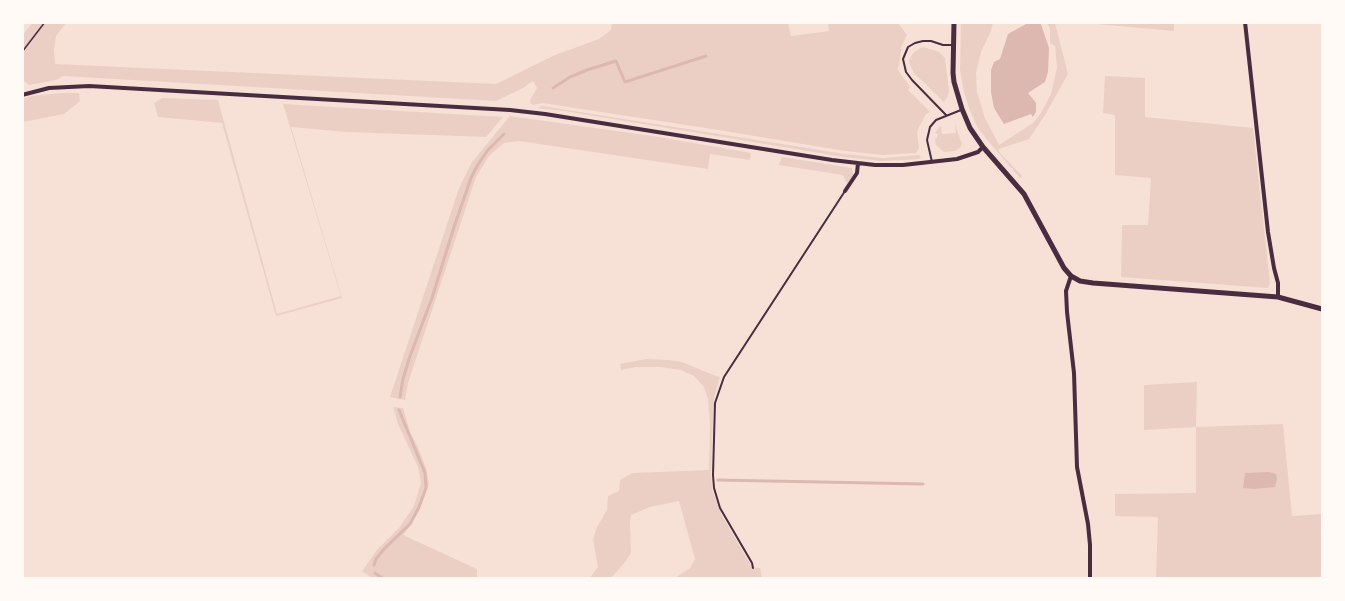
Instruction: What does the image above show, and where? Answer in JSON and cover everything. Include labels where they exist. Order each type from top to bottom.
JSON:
[{"type":"street","points":[[954,22],[953,73],[957,93],[970,128],[983,147],[1024,194],[1064,268],[1071,276],[1080,281],[1093,283],[1278,297],[1323,309]]},
{"type":"street","points":[[1245,22],[1268,232],[1278,283],[1278,297]]},
{"type":"street","points":[[22,94],[49,88],[89,86],[510,110],[875,165],[957,159],[978,152],[983,147]]},
{"type":"street","points":[[845,191],[857,173],[858,163]]},
{"type":"street","points":[[1071,276],[1066,291],[1066,312],[1074,373],[1077,467],[1090,545],[1090,579]]},
{"type":"lane","points":[[946,115],[906,72],[903,59],[908,47],[915,43],[923,41],[953,45]]},
{"type":"lane","points":[[932,162],[927,140],[930,127],[936,120],[962,109]]},
{"type":"lane","points":[[753,568],[720,508],[714,488],[712,475],[715,403],[724,377],[845,191]]},
{"type":"path","points":[[22,52],[45,22]]},
{"type":"shaded area","points":[[32,23],[66,23],[56,36],[55,64],[496,84],[555,55],[599,39],[611,30],[612,23],[788,23],[791,36],[829,31],[828,23],[898,23],[907,35],[902,45],[898,70],[910,87],[908,90],[930,112],[926,114],[919,127],[917,133],[919,148],[916,153],[883,155],[542,103],[533,105],[530,100],[537,88],[533,81],[496,101],[63,76],[56,80],[29,85],[23,80],[22,36]]},
{"type":"shaded area","points":[[961,23],[993,23],[981,52],[976,73],[977,92],[985,118],[999,145],[1033,123],[1051,94],[1057,68],[1055,46],[1050,43],[1050,28],[1047,23],[1055,23],[1068,74],[1029,139],[999,149],[999,152],[1022,176],[1020,178],[978,128],[970,111],[960,70]]},
{"type":"shaded area","points":[[1028,23],[1041,24],[1049,48],[1048,72],[1045,82],[1028,93],[1036,103],[1036,112],[1033,117],[1031,114],[1004,124],[994,108],[991,70],[994,62],[1000,59],[1008,34]]},
{"type":"shaded area","points":[[1085,23],[1174,23],[1174,31]]},
{"type":"shaded area","points":[[924,47],[939,52],[945,58],[949,91],[944,102],[914,73],[910,65],[909,61],[913,53]]},
{"type":"shaded area","points":[[1105,76],[1145,78],[1145,117],[1253,128],[1270,283],[1268,288],[1121,277],[1122,225],[1148,225],[1151,178],[1115,175],[1115,115],[1103,113]]},
{"type":"shaded area","points":[[62,93],[79,93],[80,101],[64,114],[23,122],[23,99]]},
{"type":"shaded area","points":[[162,98],[218,100],[277,314],[341,296],[283,104],[503,117],[486,137],[347,132],[291,127],[342,298],[276,316],[222,123],[158,117],[154,103]]},
{"type":"shaded area","points":[[542,106],[845,154],[883,158],[919,155],[921,157],[882,161],[844,157],[538,108]]},
{"type":"shaded area","points":[[510,116],[659,137],[751,153],[750,160],[710,154],[708,169],[519,141],[504,143],[489,156],[476,177],[408,383],[405,400],[390,397],[459,188],[472,162]]},
{"type":"shaded area","points":[[955,124],[962,144],[955,151],[944,152],[936,145],[935,139],[938,134],[935,133],[941,125],[942,134],[956,133]]},
{"type":"shaded area","points":[[782,157],[852,168],[853,175],[847,184],[843,175],[779,165]]},
{"type":"shaded area","points":[[646,359],[682,362],[720,377],[714,397],[712,489],[721,514],[751,567],[760,568],[762,578],[675,578],[690,568],[695,559],[679,501],[650,507],[631,515],[631,553],[626,561],[611,578],[590,578],[598,567],[593,539],[607,510],[608,496],[619,491],[620,480],[632,473],[709,470],[710,425],[708,399],[704,387],[694,376],[681,370],[636,367],[621,370],[620,364]]},
{"type":"shaded area","points":[[1197,382],[1196,427],[1144,430],[1144,385]]},
{"type":"shaded area","points":[[393,407],[403,408],[410,432],[426,468],[429,484],[419,511],[403,535],[477,569],[477,578],[372,578],[362,571],[377,550],[399,528],[414,506],[421,483],[418,467],[398,424]]},
{"type":"shaded area","points":[[1283,424],[1292,516],[1322,514],[1322,578],[1156,578],[1158,517],[1115,516],[1115,494],[1196,493],[1196,427]]},
{"type":"shaded area","points":[[1245,473],[1276,474],[1275,487],[1243,488]]},
{"type":"waterway","points":[[553,88],[570,77],[616,61],[625,82],[706,56]]},
{"type":"waterway","points":[[400,397],[410,356],[432,298],[471,178],[488,150],[504,134]]},
{"type":"waterway","points":[[374,565],[384,549],[410,524],[426,488],[425,473],[399,410]]},
{"type":"waterway","points":[[718,480],[923,484]]},
{"type":"waterway","points":[[375,573],[382,578]]}]
